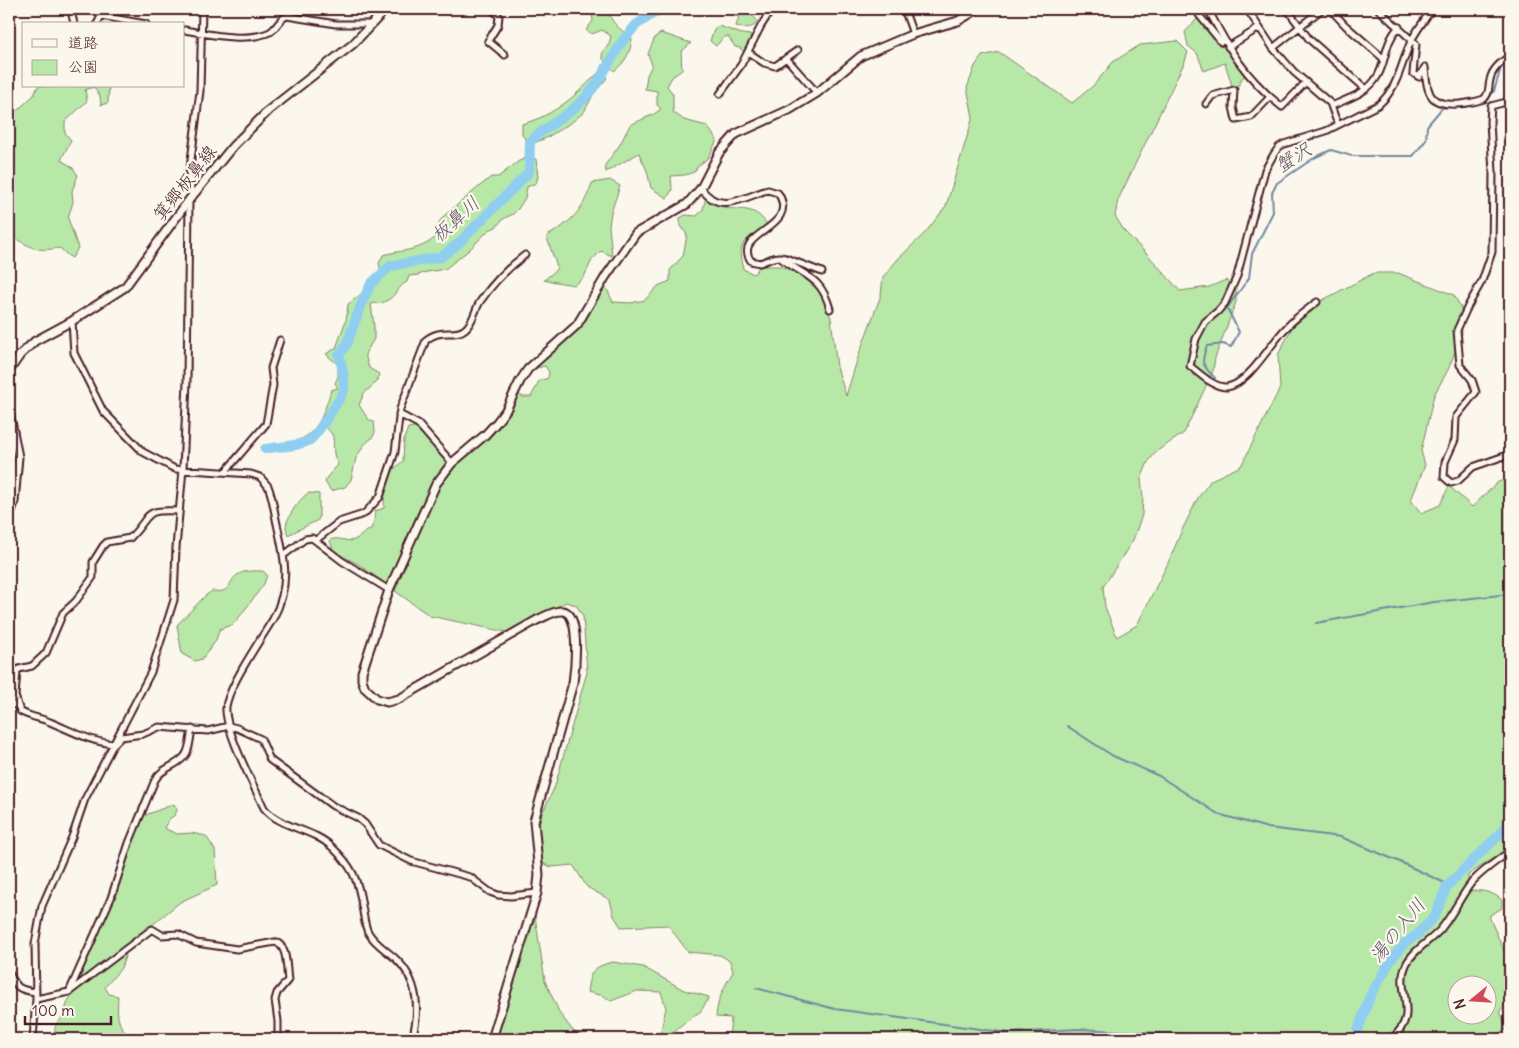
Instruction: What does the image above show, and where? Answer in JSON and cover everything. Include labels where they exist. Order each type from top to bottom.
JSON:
[{"type":"street","points":[[67,9],[70,10],[73,22]]},
{"type":"street","points":[[33,1039],[36,999],[35,944],[42,906],[72,837],[85,799],[151,672],[174,600],[188,382],[189,181],[200,92],[202,9]]},
{"type":"street","name":"箕郷板鼻線","points":[[9,371],[13,363],[31,344],[72,321],[125,287],[190,199],[233,146],[270,110],[341,54],[386,9]]},
{"type":"street","points":[[492,9],[499,16],[498,25],[488,41],[505,55]]},
{"type":"street","points":[[720,94],[748,52],[772,9]]},
{"type":"street","points":[[904,9],[913,34]]},
{"type":"street","points":[[492,1039],[538,893],[539,875],[534,820],[573,683],[576,652],[572,617],[569,613],[563,611],[550,614],[399,699],[381,702],[364,688],[362,672],[389,590],[436,484],[452,463],[485,435],[497,422],[506,410],[528,369],[577,325],[606,276],[636,234],[687,204],[701,188],[719,153],[736,134],[789,110],[817,93],[861,56],[913,34],[958,21],[975,9]]},
{"type":"street","points":[[1208,9],[1224,41],[1248,74],[1282,107],[1306,82]]},
{"type":"street","points":[[1247,9],[1273,48],[1306,82],[1330,103],[1338,126]]},
{"type":"street","points":[[1287,9],[1319,48],[1366,89]]},
{"type":"street","points":[[1273,48],[1322,9]]},
{"type":"street","points":[[1330,9],[1346,26],[1384,59]]},
{"type":"street","points":[[1378,9],[1416,44],[1413,73],[1419,77],[1425,67],[1426,81],[1433,98],[1449,104],[1484,99],[1489,92],[1490,78],[1496,68],[1510,56]]},
{"type":"street","points":[[1317,302],[1288,325],[1250,371],[1234,385],[1222,387],[1190,366],[1196,339],[1205,322],[1225,303],[1237,276],[1268,163],[1279,147],[1284,144],[1338,126],[1378,106],[1385,100],[1395,85],[1412,39],[1432,9]]},
{"type":"street","points":[[1199,15],[1221,42],[1224,41]]},
{"type":"street","points":[[98,22],[101,16],[135,22]]},
{"type":"street","points":[[185,30],[241,38],[271,31],[287,16],[336,24],[372,24]]},
{"type":"street","points":[[1332,106],[1366,89],[1376,80],[1391,35],[1399,27]]},
{"type":"street","points":[[1228,47],[1259,28]]},
{"type":"street","points":[[748,52],[771,66],[775,66],[798,50]]},
{"type":"street","points":[[786,58],[817,93]]},
{"type":"street","points":[[1206,104],[1212,96],[1234,90],[1232,108],[1236,120],[1251,117],[1270,96]]},
{"type":"street","points":[[1510,101],[1491,106],[1493,172],[1492,252],[1482,281],[1457,330],[1460,365],[1472,380],[1476,392],[1456,417],[1455,440],[1445,462],[1444,477],[1451,483],[1458,481],[1473,467],[1510,454]]},
{"type":"street","points":[[701,188],[713,200],[727,204],[768,190],[778,193],[782,202],[781,213],[774,223],[748,243],[746,251],[751,261],[756,263],[779,257],[786,258],[822,272]]},
{"type":"street","points":[[316,540],[341,521],[364,514],[378,500],[395,452],[401,405],[426,340],[441,332],[456,333],[464,330],[470,323],[482,299],[510,266],[525,255]]},
{"type":"street","points":[[779,257],[816,282],[825,293],[830,309]]},
{"type":"street","points":[[72,321],[74,353],[105,415],[143,452],[175,469],[251,474],[263,480],[268,486],[284,555],[285,579],[281,602],[274,619],[230,693],[226,706],[228,726],[264,808],[278,820],[320,836],[342,858],[355,875],[359,885],[365,924],[369,933],[375,942],[400,962],[412,983],[418,1010],[412,1039]]},
{"type":"street","points":[[224,472],[266,424],[273,385],[272,368],[280,340]]},
{"type":"street","points":[[9,411],[18,458],[14,502],[9,518]]},
{"type":"street","points":[[400,414],[418,424],[452,463]]},
{"type":"street","points":[[114,744],[104,743],[79,735],[49,721],[24,714],[20,711],[15,696],[17,671],[32,666],[46,653],[63,613],[76,601],[92,577],[93,562],[107,542],[130,538],[151,512],[160,510],[179,511]]},
{"type":"street","points":[[284,555],[305,539],[312,538],[342,561],[389,590]]},
{"type":"street","points":[[9,692],[11,704],[17,706]]},
{"type":"street","points":[[114,744],[121,737],[144,734],[159,726],[208,731],[228,726],[237,728],[261,739],[270,760],[332,806],[358,818],[365,824],[379,845],[411,861],[470,877],[490,892],[498,895],[511,896],[538,893]]},
{"type":"street","points":[[69,992],[111,898],[129,842],[155,780],[160,773],[170,768],[186,755],[192,730]]},
{"type":"street","points":[[1392,1039],[1401,1030],[1407,1011],[1403,979],[1406,963],[1439,931],[1473,881],[1510,851]]},
{"type":"street","points":[[36,999],[69,992],[152,929],[162,935],[178,934],[196,943],[237,949],[275,942],[279,943],[283,948],[288,980],[277,993],[275,1000],[278,1039]]},
{"type":"street","points":[[9,972],[16,985],[23,990],[36,992]]},
{"type":"green space","points":[[588,9],[609,9],[613,22],[632,38],[627,57],[614,71],[603,59],[602,54],[609,44],[611,36],[602,30],[592,34],[586,30],[593,21],[592,13]]},
{"type":"green space","points":[[736,9],[745,9],[758,21],[749,28],[736,26],[739,17],[734,16]]},
{"type":"green space","points":[[1198,18],[1220,47],[1223,46],[1245,76],[1239,85],[1232,86],[1225,63],[1204,71],[1197,53],[1188,46],[1185,32]]},
{"type":"green space","points":[[719,26],[750,35],[751,39],[744,52],[740,48],[735,47],[728,36],[723,38],[716,46],[710,41],[714,30]]},
{"type":"green space","points":[[661,33],[691,43],[681,52],[682,70],[672,77],[667,86],[673,94],[673,112],[684,120],[707,126],[717,140],[708,158],[694,172],[671,176],[672,190],[667,198],[651,188],[647,171],[639,153],[606,172],[605,165],[619,146],[630,125],[661,109],[657,105],[657,91],[645,89],[647,75],[652,65],[648,54],[655,37]]},
{"type":"green space","points":[[1177,41],[1188,52],[1118,200],[1115,216],[1125,232],[1180,291],[1209,287],[1226,280],[1236,289],[1236,302],[1215,358],[1213,371],[1184,433],[1157,451],[1148,462],[1141,479],[1142,515],[1133,540],[1103,587],[1105,607],[1117,637],[1137,625],[1198,498],[1211,480],[1241,466],[1280,388],[1278,355],[1300,312],[1374,273],[1398,273],[1454,295],[1461,308],[1462,334],[1448,370],[1434,395],[1421,451],[1425,465],[1411,500],[1421,513],[1440,505],[1449,486],[1472,507],[1498,482],[1510,478],[1510,847],[1468,875],[1469,891],[1486,892],[1502,900],[1502,908],[1490,915],[1490,919],[1510,964],[1510,998],[1500,1011],[1507,1029],[1493,1037],[1493,1039],[729,1039],[731,1018],[716,1017],[722,994],[733,972],[730,961],[720,955],[688,952],[668,925],[621,927],[614,916],[610,900],[587,887],[573,865],[551,867],[541,862],[538,832],[541,816],[555,786],[587,672],[583,616],[576,605],[566,602],[506,632],[430,616],[395,591],[431,501],[451,469],[493,429],[517,393],[523,397],[531,397],[539,381],[548,378],[549,372],[545,366],[537,368],[533,366],[586,320],[605,285],[613,302],[630,303],[645,300],[658,286],[670,281],[670,270],[683,256],[687,235],[680,224],[680,218],[685,215],[697,216],[703,209],[706,197],[720,206],[756,213],[767,224],[744,242],[741,250],[743,269],[754,274],[760,266],[780,266],[801,275],[820,292],[831,318],[837,367],[846,396],[881,295],[883,277],[898,259],[926,232],[946,206],[973,117],[967,88],[975,66],[982,56],[999,52],[1072,103],[1093,86],[1113,62],[1140,45]]},
{"type":"green space","points":[[600,71],[607,78],[593,95],[584,112],[546,138],[534,143],[525,139],[522,134],[522,124],[555,110],[574,96]]},
{"type":"green space","points":[[37,88],[91,88],[85,90],[87,101],[65,122],[65,133],[71,140],[61,160],[72,167],[78,175],[72,191],[73,202],[68,218],[78,248],[72,258],[60,248],[34,248],[11,235],[9,236],[9,142],[11,141],[9,138],[9,118],[34,95]]},
{"type":"green space","points":[[95,88],[109,88],[108,103],[101,105],[100,96]]},
{"type":"green space","points":[[526,158],[536,159],[538,177],[536,183],[527,187],[525,198],[513,214],[489,230],[469,250],[445,269],[409,276],[407,282],[388,300],[371,304],[374,339],[365,354],[369,368],[379,374],[377,382],[364,393],[359,405],[368,419],[374,422],[375,432],[356,458],[351,480],[345,487],[331,491],[325,482],[338,465],[334,455],[331,433],[325,427],[314,440],[299,440],[312,432],[324,412],[331,390],[338,388],[335,383],[338,377],[338,365],[326,354],[336,348],[346,320],[348,304],[360,295],[369,294],[382,276],[379,263],[383,255],[412,249],[431,240],[438,235],[439,222],[445,215],[491,177],[498,177]]},
{"type":"green space","points":[[610,180],[620,186],[611,212],[609,226],[612,256],[601,251],[592,260],[584,277],[574,285],[544,280],[557,267],[547,236],[563,226],[576,214],[585,201],[592,183]]},
{"type":"green space","points":[[413,427],[417,429],[446,462],[428,491],[386,584],[358,564],[338,554],[333,550],[330,540],[354,540],[371,529],[375,511],[384,508],[389,478],[394,469],[403,461],[404,439],[408,428]]},
{"type":"green space","points":[[309,493],[319,494],[318,520],[288,535],[286,527],[288,518],[298,503]]},
{"type":"green space","points":[[263,571],[267,575],[264,584],[232,625],[220,629],[215,642],[202,659],[195,661],[182,654],[177,625],[205,596],[212,591],[224,591],[235,577],[241,573]]},
{"type":"green space","points":[[174,804],[177,810],[175,815],[169,819],[164,828],[177,834],[191,833],[206,836],[215,850],[217,885],[180,902],[140,935],[127,951],[121,968],[105,987],[109,994],[118,996],[121,1026],[134,1039],[56,1039],[56,1026],[73,994],[111,904],[127,853],[143,816]]},
{"type":"green space","points":[[535,916],[545,981],[560,1014],[574,1032],[589,1039],[496,1039]]},
{"type":"green space","points":[[613,962],[643,967],[684,990],[709,997],[701,1011],[666,1039],[659,1039],[666,1008],[661,992],[637,991],[611,1001],[604,996],[587,992],[589,979],[593,971],[600,966]]},
{"type":"waterway","name":"板鼻川","points":[[265,449],[294,445],[310,440],[335,407],[344,389],[344,376],[339,355],[347,344],[362,302],[371,284],[390,266],[441,257],[459,243],[529,172],[530,142],[585,98],[597,83],[622,42],[636,25],[660,9]]},
{"type":"waterway","name":"蟹沢","points":[[1487,100],[1494,91],[1502,64],[1510,59]]},
{"type":"waterway","name":"蟹沢","points":[[1466,106],[1476,105]]},
{"type":"waterway","name":"蟹沢","points":[[1215,378],[1205,367],[1203,360],[1205,352],[1207,346],[1223,344],[1231,347],[1239,332],[1227,308],[1249,278],[1252,254],[1273,212],[1272,193],[1277,183],[1314,158],[1331,150],[1352,156],[1413,156],[1426,140],[1427,126],[1442,108],[1456,106]]},
{"type":"waterway","points":[[1316,623],[1434,602],[1510,594]]},
{"type":"waterway","points":[[1067,726],[1113,756],[1159,776],[1218,814],[1268,828],[1341,837],[1449,885]]},
{"type":"waterway","name":"湯の入川","points":[[1355,1039],[1370,996],[1391,960],[1405,943],[1418,934],[1435,916],[1447,886],[1502,832],[1509,818],[1508,806],[1510,802]]},
{"type":"waterway","points":[[756,988],[835,1009],[1009,1033],[1078,1029],[1180,1034],[1220,1039]]}]
